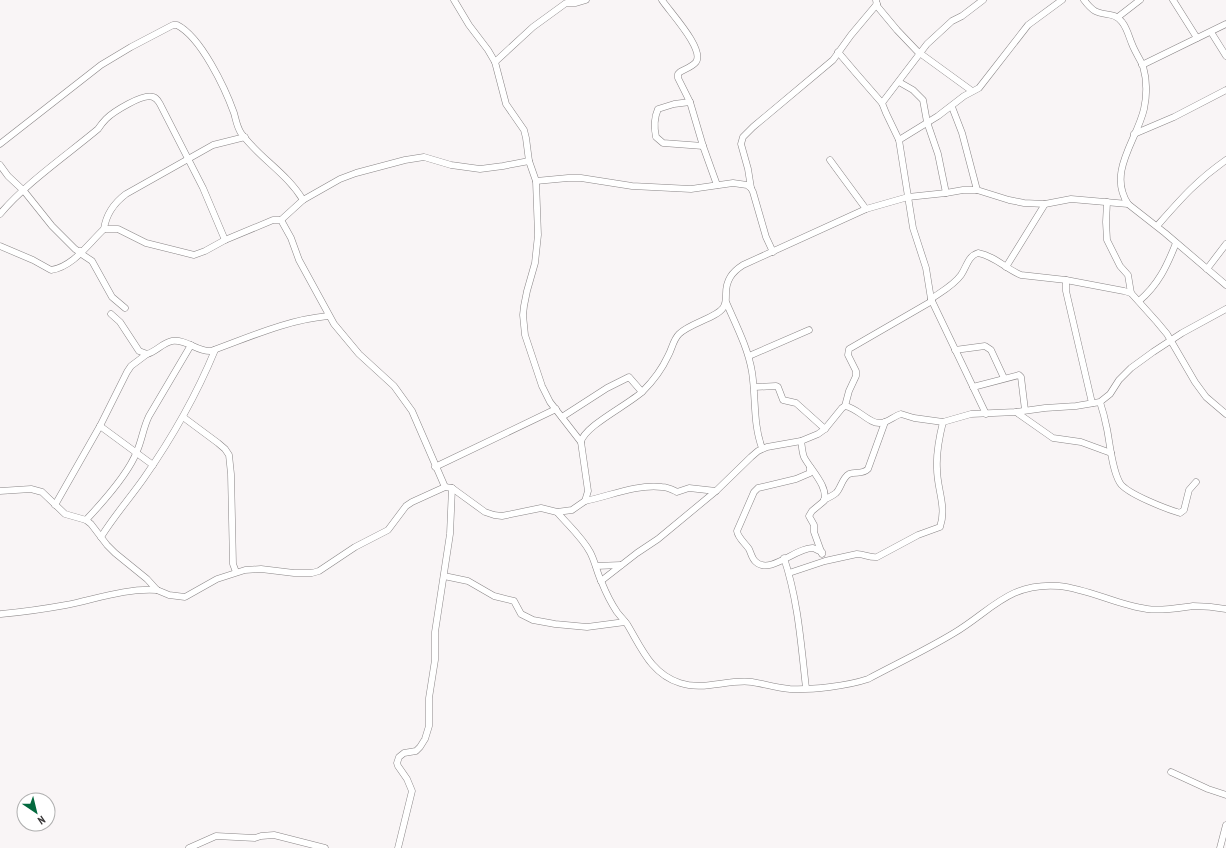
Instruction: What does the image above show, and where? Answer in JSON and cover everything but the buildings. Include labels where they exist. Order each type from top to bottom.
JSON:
[{"type":"street","points":[[454,0],[469,25],[495,62],[506,104],[524,130],[529,161],[536,181],[538,204],[538,249],[536,263],[526,295],[523,315],[527,343],[542,386],[550,402],[581,442]]},
{"type":"street","points":[[495,62],[533,27],[566,3],[576,3],[586,0]]},
{"type":"street","points":[[662,0],[690,37],[697,55],[696,62],[678,74],[678,78],[690,102],[703,146],[717,185]]},
{"type":"street","points":[[882,102],[899,82],[926,44],[944,28],[983,0]]},
{"type":"street","points":[[899,140],[980,87],[1028,25],[1062,0]]},
{"type":"street","points":[[1084,0],[1095,11],[1112,14],[1118,17],[1125,27],[1142,65],[1146,79],[1144,109],[1121,171],[1121,191],[1128,204],[1157,226],[1226,286]]},
{"type":"street","points":[[1118,17],[1140,0]]},
{"type":"street","points":[[1173,0],[1197,38]]},
{"type":"street","points":[[877,2],[877,6],[897,30],[920,53],[972,91]]},
{"type":"street","points":[[773,252],[766,237],[751,188],[748,169],[741,147],[741,140],[753,127],[833,60],[877,2]]},
{"type":"street","points":[[1142,65],[1226,24]]},
{"type":"street","points":[[0,144],[101,65],[131,47],[173,25],[177,25],[185,29],[206,56],[226,95],[238,126],[245,137],[267,161],[290,182],[303,200]]},
{"type":"street","points":[[1211,32],[1226,56]]},
{"type":"street","points":[[838,52],[854,72],[882,102],[886,114],[899,140],[913,228],[926,268],[932,300],[986,414]]},
{"type":"street","points":[[899,82],[919,94],[925,106],[928,122],[938,154],[946,193]]},
{"type":"street","points":[[1134,134],[1178,115],[1226,90]]},
{"type":"street","points":[[0,214],[8,204],[98,129],[106,119],[134,101],[145,97],[152,97],[157,100],[203,188],[224,240]]},
{"type":"street","points":[[690,102],[674,104],[658,109],[654,129],[656,137],[663,143],[703,146]]},
{"type":"street","points":[[952,106],[962,133],[977,190]]},
{"type":"street","points":[[0,246],[33,260],[51,270],[56,269],[76,258],[81,251],[104,229],[107,217],[120,198],[145,182],[213,145],[245,137]]},
{"type":"street","points":[[104,229],[118,229],[146,244],[194,254],[206,251],[224,240],[273,220],[281,220],[303,200],[331,184],[356,173],[419,157],[424,157],[451,165],[480,169],[490,169],[529,161]]},
{"type":"street","points":[[830,160],[866,209]]},
{"type":"street","points":[[1157,226],[1194,184],[1226,160]]},
{"type":"street","points":[[0,165],[8,176],[24,191],[52,226],[75,249],[81,251],[83,255],[92,261],[112,298],[125,308]]},
{"type":"street","points":[[536,181],[581,178],[632,186],[678,188],[737,183],[747,185],[751,188]]},
{"type":"street","points":[[762,448],[756,430],[754,387],[749,356],[726,302],[726,286],[732,274],[736,270],[866,209],[908,197],[964,190],[977,190],[1024,203],[1045,204],[1072,199],[1128,204]]},
{"type":"street","points":[[1107,202],[1107,240],[1120,266],[1128,275],[1131,293]]},
{"type":"street","points":[[1006,267],[1045,204]]},
{"type":"street","points":[[281,220],[289,233],[299,260],[328,316],[359,354],[385,377],[412,411],[435,467],[445,487]]},
{"type":"street","points":[[1139,301],[1159,280],[1176,243]]},
{"type":"street","points":[[1207,269],[1226,244]]},
{"type":"street","points":[[601,581],[658,539],[716,491],[762,448],[800,441],[812,437],[825,429],[845,406],[849,391],[856,376],[856,371],[848,355],[849,350],[932,300],[956,280],[962,273],[967,262],[976,253],[987,256],[1021,275],[1066,280],[1131,293],[1158,322],[1171,340],[1195,382],[1206,397],[1226,414]]},
{"type":"street","points":[[1066,280],[1066,291],[1092,403]]},
{"type":"street","points":[[585,501],[588,491],[581,442],[582,437],[591,428],[642,392],[658,374],[678,335],[693,324],[721,311],[726,302]]},
{"type":"street","points":[[845,406],[855,409],[874,422],[879,423],[885,422],[898,414],[943,422],[971,414],[1016,412],[1100,402],[1110,394],[1119,380],[1131,368],[1171,340],[1226,309]]},
{"type":"street","points":[[111,314],[120,322],[139,351],[146,354]]},
{"type":"street","points":[[55,505],[100,426],[127,372],[131,366],[146,354],[172,341],[180,341],[204,351],[215,350],[284,324],[309,318],[328,316]]},
{"type":"street","points":[[749,356],[810,330]]},
{"type":"street","points":[[86,520],[116,486],[137,452],[143,427],[148,416],[191,345]]},
{"type":"street","points":[[955,350],[985,346],[988,347],[991,350],[1004,378]]},
{"type":"street","points":[[101,538],[109,524],[153,465],[184,417],[215,350]]},
{"type":"street","points":[[974,387],[1016,375],[1021,377],[1025,410]]},
{"type":"street","points":[[562,417],[607,388],[629,378],[632,379],[642,392]]},
{"type":"street","points":[[754,387],[778,387],[783,400],[796,403],[825,429]]},
{"type":"street","points":[[1100,402],[1107,429],[1110,452],[1120,482],[1128,490],[1178,512],[1183,512],[1189,490],[1196,482]]},
{"type":"street","points":[[435,467],[556,409]]},
{"type":"street","points":[[1016,412],[1053,438],[1081,442],[1110,452]]},
{"type":"street","points":[[184,417],[225,449],[229,455],[231,474],[233,564],[236,572]]},
{"type":"street","points":[[825,561],[814,532],[814,525],[809,516],[810,513],[824,500],[836,493],[849,474],[861,473],[868,469],[885,422]]},
{"type":"street","points":[[789,574],[825,561],[857,554],[873,557],[877,556],[900,544],[940,527],[943,503],[937,469],[938,444],[943,422]]},
{"type":"street","points":[[100,426],[153,465]]},
{"type":"street","points":[[800,441],[804,456],[821,484],[825,496],[824,500]]},
{"type":"street","points":[[810,467],[810,473],[803,477],[758,488],[754,492],[737,529],[738,534],[756,562],[760,565],[766,566],[774,564],[784,558],[811,548],[822,552]]},
{"type":"street","points":[[1,614],[31,611],[127,591],[157,590],[169,595],[185,597],[217,579],[236,572],[261,569],[294,573],[312,573],[319,571],[355,547],[388,530],[406,506],[412,502],[445,487],[452,488],[485,512],[502,516],[541,508],[558,512],[572,510],[585,501],[601,498],[624,490],[657,487],[666,488],[677,492],[689,488],[716,491]]},
{"type":"street","points":[[0,490],[24,488],[37,490],[42,492],[65,514],[86,520],[92,524],[101,538],[115,553],[147,579],[157,590]]},
{"type":"street","points":[[398,848],[412,791],[408,779],[397,763],[399,757],[404,753],[416,751],[420,747],[425,739],[429,726],[429,698],[435,660],[435,632],[450,534],[452,488]]},
{"type":"street","points":[[558,512],[587,547],[601,581],[617,611],[649,662],[666,676],[680,683],[692,686],[751,682],[791,689],[855,684],[868,679],[955,632],[1005,596],[1024,589],[1040,586],[1059,586],[1082,591],[1127,606],[1153,610],[1206,606],[1226,609]]},
{"type":"street","points":[[784,558],[798,617],[806,688]]},
{"type":"street","points":[[596,566],[621,565]]},
{"type":"street","points":[[444,576],[468,581],[494,596],[514,601],[521,614],[533,620],[567,626],[587,627],[625,622]]},
{"type":"street","points":[[1171,772],[1208,789],[1226,795]]},
{"type":"street","points":[[1220,848],[1226,825]]},
{"type":"street","points":[[192,847],[216,836],[255,838],[268,834],[325,848]]},
{"type":"street","points":[[192,847],[203,848]]}]
